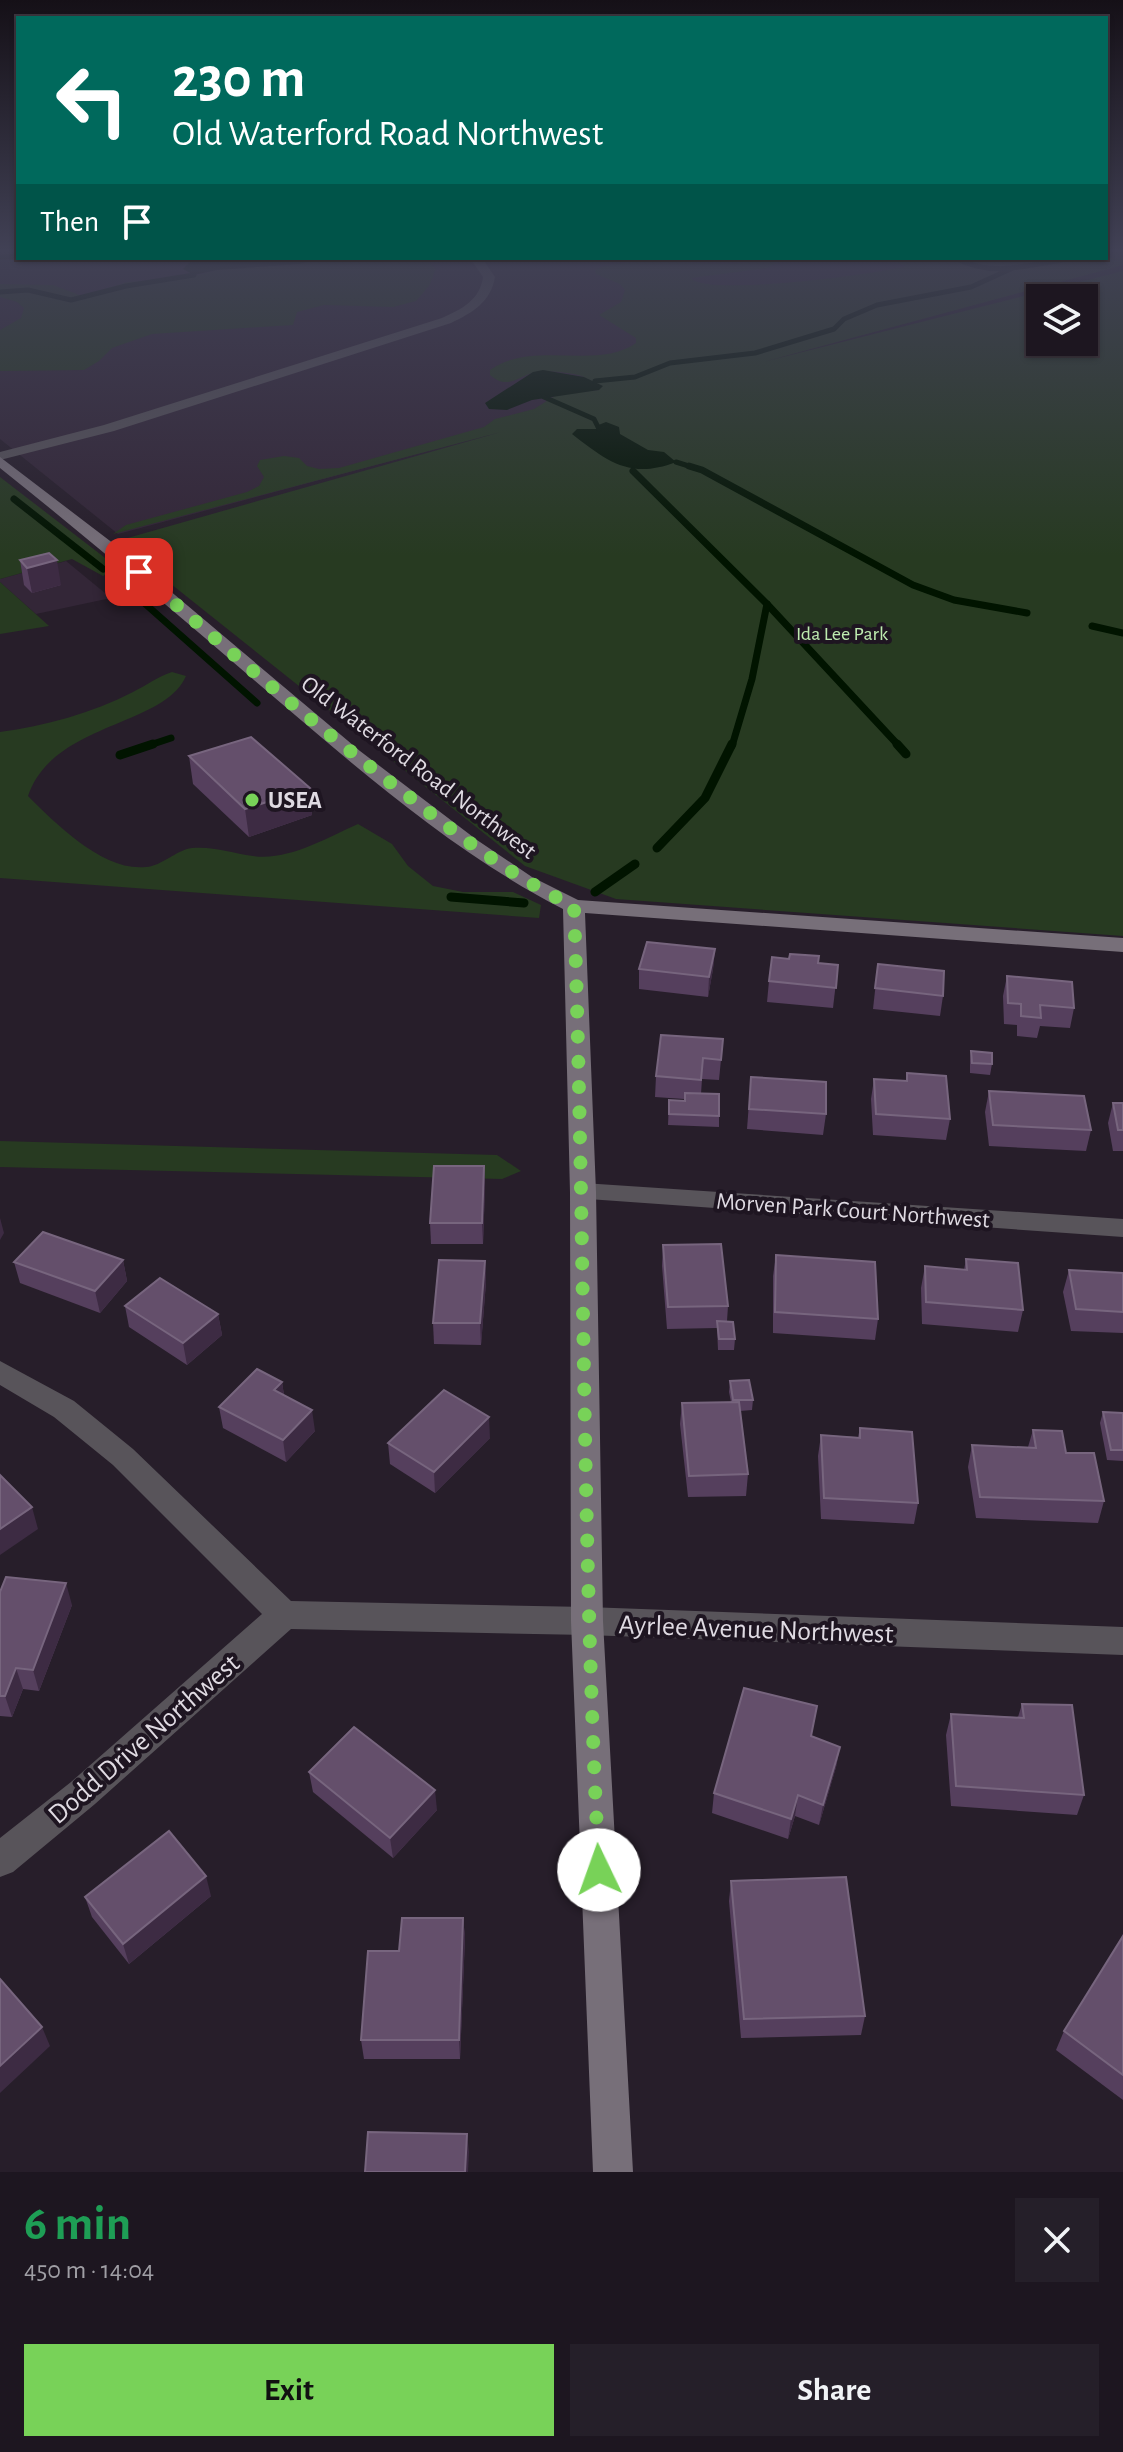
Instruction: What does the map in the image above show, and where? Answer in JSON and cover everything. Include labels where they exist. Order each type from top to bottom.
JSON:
[{"type":"street","points":[[0,459],[345,353]]},
{"type":"street","name":"Old Waterford Road Northwest","points":[[0,459],[353,755],[470,844],[525,881],[574,906],[1123,945]]},
{"type":"street","points":[[574,906],[583,1192],[587,1621],[613,2172]]},
{"type":"street","name":"Morven Park Court Northwest","points":[[583,1192],[1123,1228]]},
{"type":"street","points":[[0,1372],[64,1409],[123,1457],[284,1615]]},
{"type":"street","name":"Ayrlee Avenue Northwest","points":[[284,1615],[587,1621],[1123,1641]]},
{"type":"street","name":"Dodd Drive Northwest","points":[[0,1860],[83,1793],[284,1615]]},
{"type":"shaded area","points":[[0,353],[793,353],[118,534],[0,439]]},
{"type":"shaded area","points":[[543,370],[584,377],[603,386],[599,390],[532,400],[507,410],[489,409],[485,403],[533,372]]},
{"type":"shaded area","points":[[606,422],[619,427],[620,434],[648,450],[664,452],[676,462],[645,469],[620,465],[572,434],[577,429],[597,429],[596,426]]},
{"type":"shaded area","points":[[66,561],[111,598],[36,614],[0,582],[0,579]]},
{"type":"green space","points":[[0,353],[107,353],[84,370],[0,371]]},
{"type":"green space","name":"Ida Lee Park","points":[[795,353],[763,362],[797,353],[1098,356],[1098,353],[1123,353],[1123,936],[616,899],[525,866],[117,541],[501,432],[113,534],[126,525],[259,486],[264,477],[257,466],[260,460],[284,456],[299,458],[307,466],[319,469],[339,468],[484,427],[495,419],[534,409],[558,394],[599,390],[586,378],[573,374],[537,372],[506,382],[490,375],[490,370],[507,361],[526,357]]},
{"type":"green space","points":[[0,477],[113,564],[111,571],[103,576],[72,559],[0,579]]},
{"type":"green space","points":[[0,582],[49,626],[0,634]]},
{"type":"green space","points":[[172,672],[186,676],[174,693],[156,706],[83,739],[60,753],[41,772],[28,796],[82,844],[114,862],[130,867],[146,867],[192,848],[253,856],[280,855],[307,847],[358,824],[392,844],[408,866],[433,886],[463,892],[513,892],[541,905],[539,918],[0,878],[0,732],[85,712],[118,700]]},
{"type":"green space","points":[[0,1141],[497,1155],[521,1171],[502,1179],[0,1167]]},
{"type":"building","points":[[49,553],[57,560],[27,568],[20,560]]},
{"type":"building","points":[[251,737],[310,788],[245,809],[189,756]]},
{"type":"building","points":[[647,942],[715,949],[709,977],[639,969]]},
{"type":"building","points":[[790,954],[819,956],[818,963],[838,965],[836,988],[769,981],[772,957],[789,959]]},
{"type":"building","points":[[878,964],[944,971],[943,996],[875,988]]},
{"type":"building","points":[[1007,976],[1072,982],[1074,1008],[1040,1005],[1041,1018],[1021,1016],[1021,1004],[1008,1003]]},
{"type":"building","points":[[661,1035],[723,1039],[721,1060],[703,1058],[701,1080],[656,1076]]},
{"type":"building","points":[[971,1051],[992,1053],[992,1064],[972,1063]]},
{"type":"building","points":[[907,1073],[946,1076],[950,1119],[876,1114],[874,1079],[907,1081]]},
{"type":"building","points":[[751,1077],[826,1082],[826,1114],[749,1109]]},
{"type":"building","points":[[989,1091],[1084,1096],[1091,1130],[993,1125]]},
{"type":"building","points":[[685,1093],[719,1094],[719,1116],[669,1114],[669,1100],[685,1101]]},
{"type":"building","points":[[1113,1103],[1123,1103],[1123,1130],[1118,1130]]},
{"type":"building","points":[[434,1166],[484,1166],[482,1223],[430,1223]]},
{"type":"building","points":[[43,1232],[123,1260],[95,1291],[14,1262]]},
{"type":"building","points":[[721,1244],[728,1306],[668,1307],[663,1245]]},
{"type":"building","points":[[776,1255],[875,1262],[878,1319],[775,1312]]},
{"type":"building","points":[[966,1259],[1018,1263],[1023,1310],[926,1302],[925,1266],[967,1270]]},
{"type":"building","points":[[439,1260],[485,1261],[480,1323],[433,1323]]},
{"type":"building","points":[[1069,1270],[1123,1273],[1123,1312],[1076,1309]]},
{"type":"building","points":[[160,1278],[218,1314],[183,1343],[125,1306]]},
{"type":"building","points":[[717,1321],[733,1322],[735,1339],[719,1339]]},
{"type":"building","points":[[257,1369],[282,1382],[274,1390],[312,1410],[283,1440],[219,1407]]},
{"type":"building","points":[[749,1380],[753,1400],[733,1400],[730,1381]]},
{"type":"building","points":[[444,1390],[489,1417],[434,1472],[388,1443]]},
{"type":"building","points":[[739,1402],[748,1474],[689,1476],[682,1403]]},
{"type":"building","points":[[1103,1412],[1123,1413],[1123,1450],[1111,1450]]},
{"type":"building","points":[[860,1428],[912,1432],[918,1503],[824,1498],[821,1435],[860,1438]]},
{"type":"building","points":[[1033,1430],[1062,1431],[1066,1453],[1094,1453],[1104,1501],[980,1497],[972,1445],[1036,1448]]},
{"type":"building","points":[[0,1475],[32,1507],[0,1529]]},
{"type":"building","points":[[6,1577],[66,1583],[33,1670],[16,1668],[5,1696],[0,1696],[0,1592]]},
{"type":"building","points":[[744,1688],[817,1706],[811,1736],[840,1747],[823,1805],[798,1795],[791,1819],[714,1793]]},
{"type":"building","points":[[1022,1704],[1072,1705],[1084,1795],[956,1786],[951,1714],[1024,1718]]},
{"type":"building","points":[[354,1727],[435,1790],[390,1838],[309,1772]]},
{"type":"building","points":[[169,1831],[206,1876],[123,1944],[85,1897]]},
{"type":"building","points":[[846,1877],[865,2016],[744,2019],[731,1881]]},
{"type":"building","points":[[402,1918],[463,1918],[459,2040],[361,2040],[368,1951],[399,1951]]},
{"type":"building","points":[[1123,1936],[1123,2075],[1064,2031]]},
{"type":"building","points":[[0,1979],[42,2027],[0,2066]]},
{"type":"building","points":[[368,2132],[467,2134],[465,2172],[365,2172]]},
{"type":"waterway","points":[[595,381],[635,377],[670,363],[752,353]]},
{"type":"waterway","points":[[544,397],[594,419],[599,429]]},
{"type":"waterway","points":[[676,462],[695,468]]},
{"type":"waterway","points":[[689,466],[702,470],[913,585],[954,600],[1027,613]]},
{"type":"waterway","points":[[633,471],[767,604]]},
{"type":"waterway","points":[[14,499],[103,569]]},
{"type":"waterway","points":[[125,586],[257,703]]},
{"type":"waterway","points":[[732,746],[752,679],[767,604]]},
{"type":"waterway","points":[[767,604],[899,746]]},
{"type":"waterway","points":[[1092,626],[1123,633]]},
{"type":"waterway","points":[[120,755],[171,738]]},
{"type":"waterway","points":[[657,848],[705,798],[732,744]]},
{"type":"waterway","points":[[897,744],[906,754]]},
{"type":"waterway","points":[[595,892],[635,864]]},
{"type":"waterway","points":[[451,897],[524,903]]},
{"type":"place","name":"USEA","points":[[252,800]]},
{"type":"route","points":[[139,572],[353,755],[470,844],[525,881],[574,906],[583,1192],[587,1621],[599,1870]]}]
